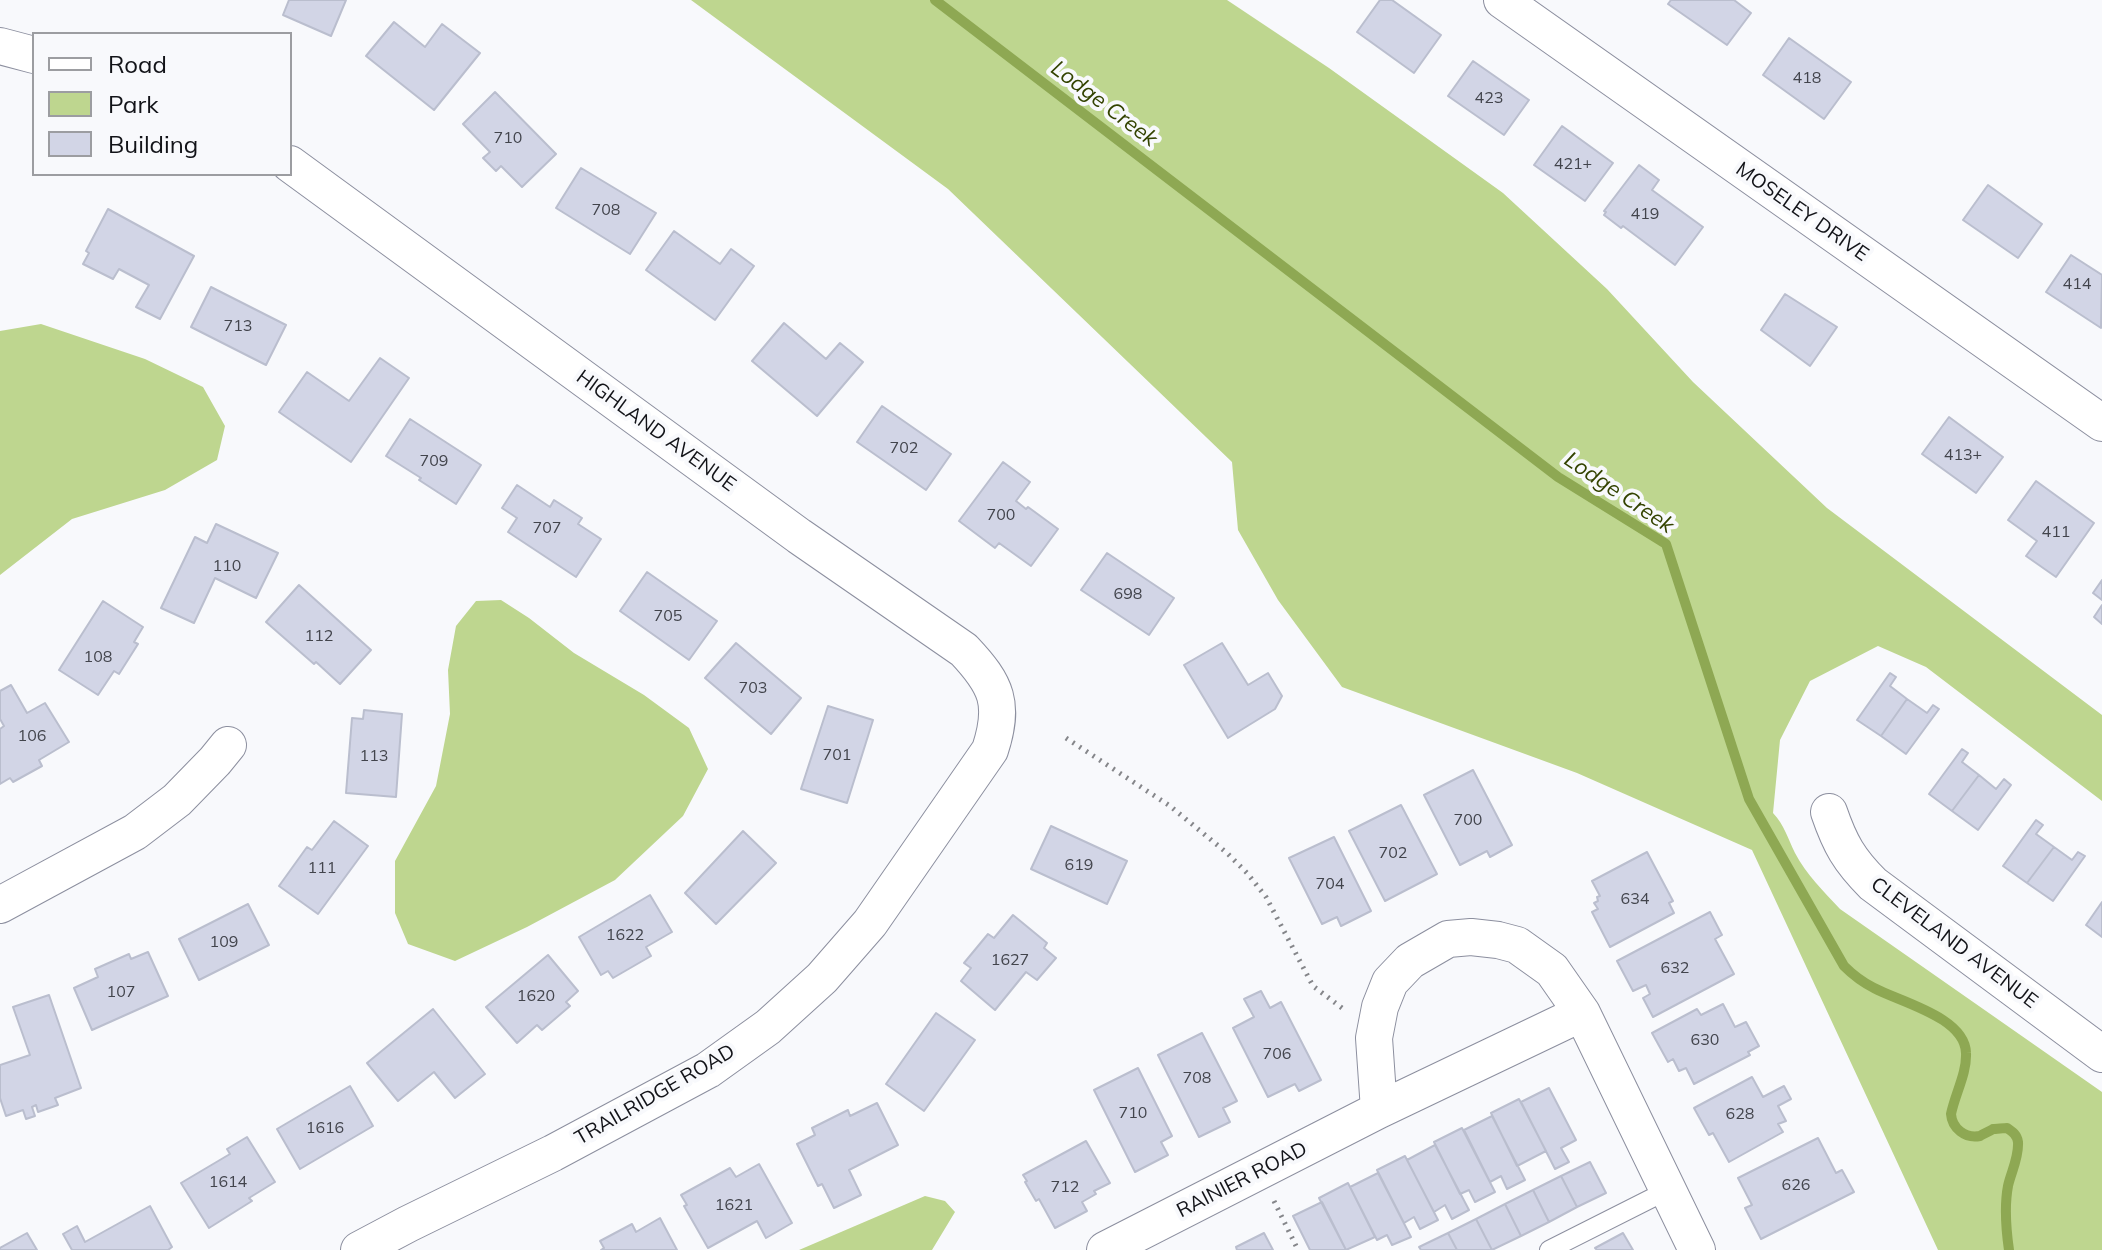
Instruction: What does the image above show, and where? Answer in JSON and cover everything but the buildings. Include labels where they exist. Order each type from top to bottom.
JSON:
[{"type":"street","name":"MOSELEY DRIVE","points":[[1502,0],[2102,423]]},
{"type":"street","points":[[0,46],[32,54]]},
{"type":"street","name":"HIGHLAND AVENUE","points":[[292,165],[786,526],[964,650],[985,672],[999,714]]},
{"type":"street","name":"TRAILRIDGE ROAD","points":[[359,1250],[553,1153],[708,1070],[768,1027],[822,978],[870,923],[990,750],[999,714]]},
{"type":"street","points":[[0,905],[135,832],[177,800],[228,745]]},
{"type":"street","name":"CLEVELAND AVENUE","points":[[1829,812],[1837,837],[1855,865],[1873,884],[2102,1054]]},
{"type":"street","points":[[1379,1110],[1374,1038],[1380,1007],[1390,982],[1410,961],[1448,939],[1471,937],[1517,945],[1552,970],[1582,1013],[1697,1250]]},
{"type":"street","name":"RAINIER ROAD","points":[[1105,1250],[1379,1110],[1582,1013]]},
{"type":"lane","points":[[1549,1250],[1668,1190]]},
{"type":"path","points":[[1066,738],[1170,806],[1227,853],[1266,897],[1313,986],[1347,1012]]},
{"type":"path","points":[[1259,1171],[1298,1250]]},
{"type":"green space","points":[[691,0],[1227,0],[1329,68],[1503,193],[1607,289],[1693,382],[1827,508],[2102,715],[2102,801],[1926,667],[1878,646],[1810,681],[1780,740],[1773,813],[1804,868],[1840,909],[2102,1092],[2102,1250],[1938,1250],[1752,850],[1577,773],[1342,687],[1278,600],[1238,530],[1232,462],[948,189]]},
{"type":"green space","points":[[41,324],[145,359],[203,387],[225,426],[217,460],[165,490],[72,519],[0,575],[0,331]]},
{"type":"green space","points":[[501,600],[574,653],[644,695],[689,728],[708,769],[683,816],[615,880],[455,961],[408,944],[395,913],[395,861],[436,786],[450,714],[448,670],[456,626],[476,601]]},
{"type":"green space","points":[[925,1196],[945,1201],[955,1212],[932,1250],[799,1250]]},
{"type":"waterway","name":"Lodge Creek","points":[[935,0],[1558,477],[1666,544],[1749,799],[1844,966],[1870,986],[1943,1020],[1963,1040],[1965,1068],[1951,1114],[1957,1128],[1964,1134],[1974,1136],[2007,1128],[2017,1137],[2017,1154],[2006,1202],[2009,1250]]}]
